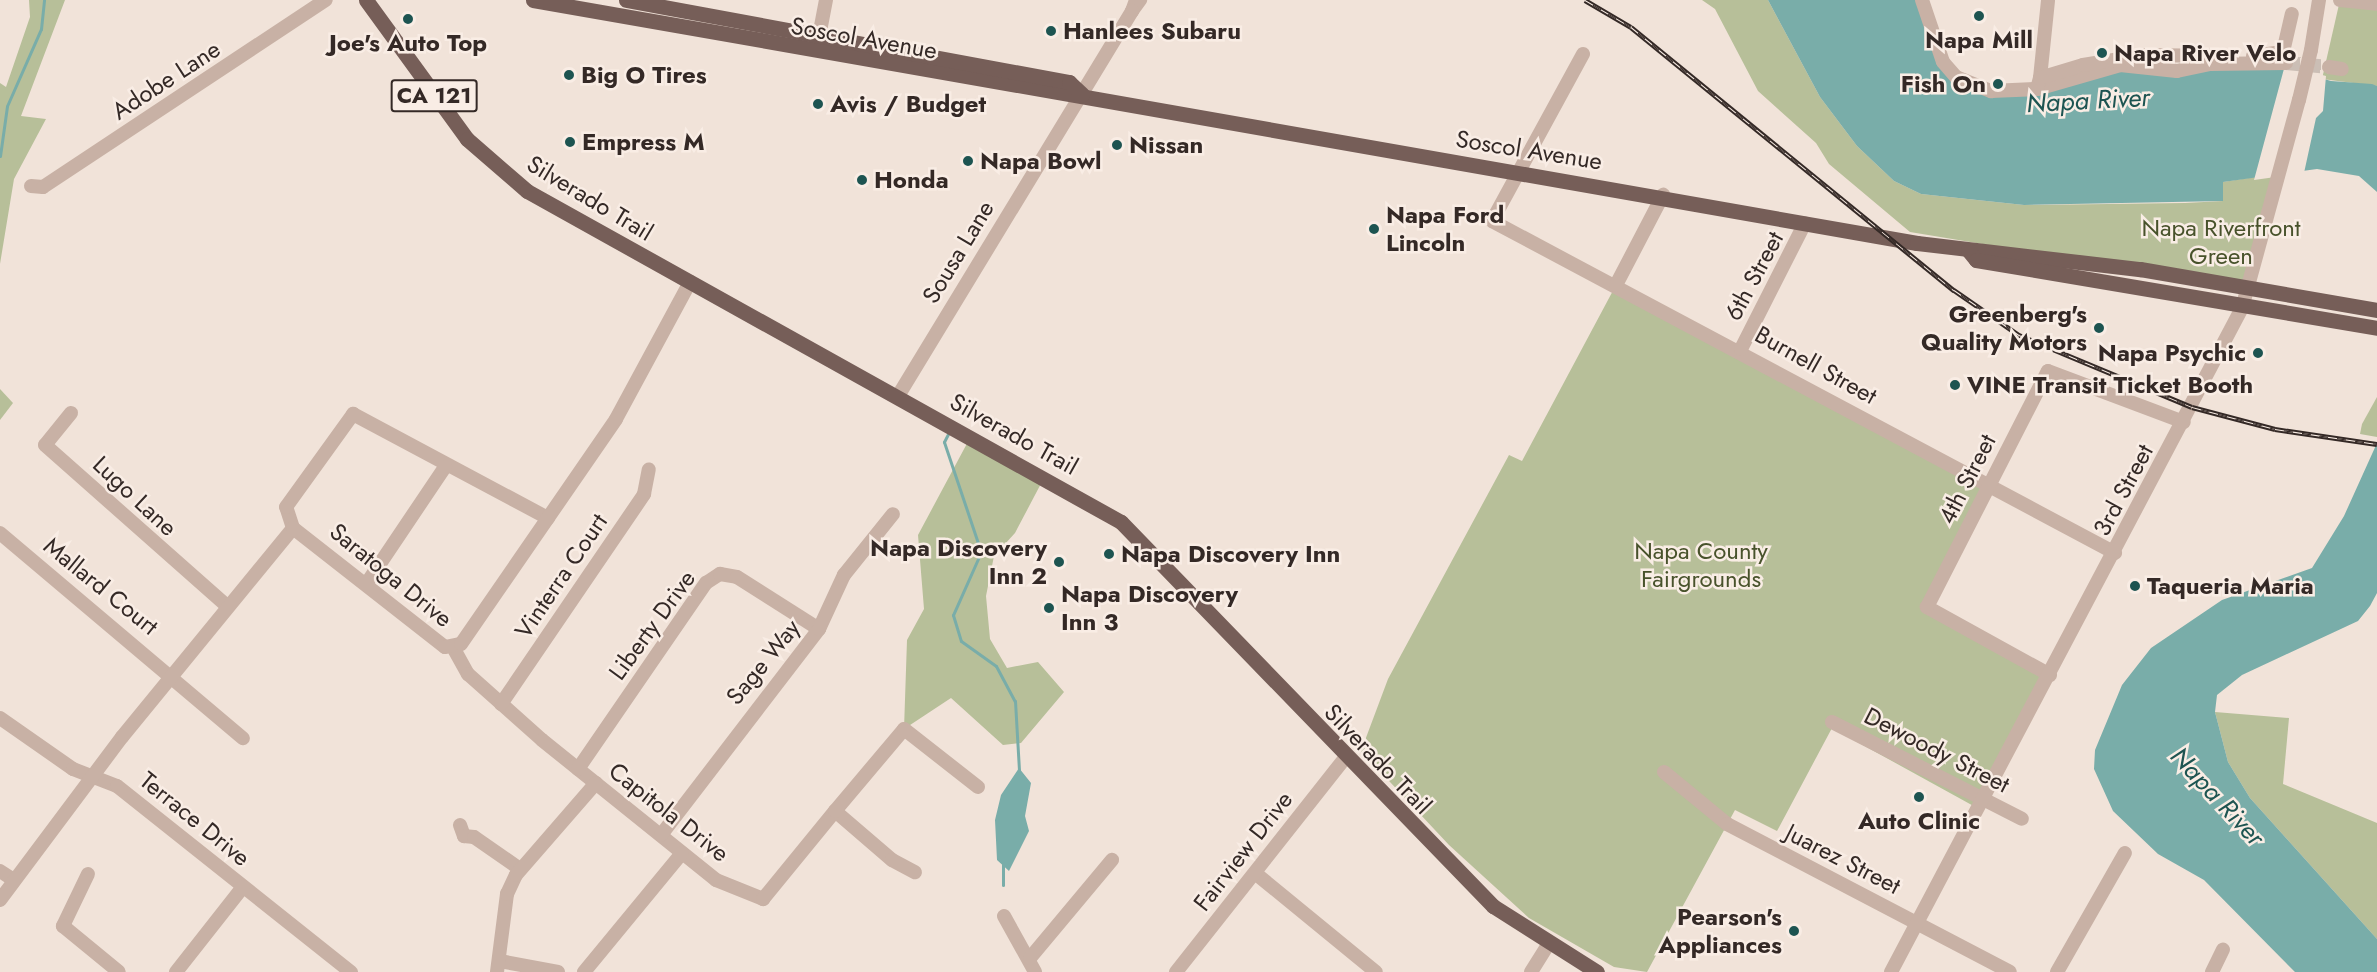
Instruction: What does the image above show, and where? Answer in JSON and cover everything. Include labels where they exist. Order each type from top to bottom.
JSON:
[{"type":"main road","name":"Silverado Trail","points":[[366,0],[467,139],[507,175],[690,282],[1121,522],[1346,757],[1493,906],[1548,945],[1597,972]]},
{"type":"main road","name":"Soscol Avenue","points":[[533,0],[816,52],[1082,94],[1519,173],[1663,195],[1805,223],[1968,250],[1975,246],[2377,310]]},
{"type":"main road","name":"Soscol Avenue","points":[[626,0],[820,34],[1069,82],[1082,94]]},
{"type":"main road","name":"Soscol Avenue","points":[[1968,250],[1976,260],[2242,308],[2377,328]]},
{"type":"street","points":[[816,52],[826,0]]},
{"type":"street","points":[[1922,0],[1938,53],[1956,76],[1991,91],[2039,84],[2120,65],[2177,70],[2210,64],[2286,63]]},
{"type":"street","points":[[2039,84],[2048,0]]},
{"type":"street","name":"3rd Street","points":[[1891,972],[2115,553],[2242,308],[2264,238],[2311,50],[2319,0]]},
{"type":"street","points":[[2340,0],[2377,4]]},
{"type":"street","name":"Adobe Lane","points":[[31,186],[43,187],[329,1]]},
{"type":"street","name":"Sousa Lane","points":[[898,396],[1136,4]]},
{"type":"street","points":[[2039,84],[2144,56],[2283,52],[2292,14]]},
{"type":"street","points":[[1519,173],[1582,54]]},
{"type":"street","name":"Burnell Street","points":[[1519,173],[1492,221],[1741,349],[2115,553]]},
{"type":"street","points":[[1616,285],[1663,195]]},
{"type":"street","name":"6th Street","points":[[1741,349],[1805,223]]},
{"type":"street","name":"Saratoga Drive","points":[[0,900],[93,776],[226,606],[293,528],[454,649],[616,419],[690,282]]},
{"type":"street","name":"4th Street","points":[[2050,675],[1926,607],[2048,371],[2184,422]]},
{"type":"street","name":"Lugo Lane","points":[[71,413],[45,445],[226,606]]},
{"type":"street","points":[[293,528],[286,507],[353,414],[445,466],[548,518]]},
{"type":"street","points":[[367,583],[445,466]]},
{"type":"street","name":"Vinterra Court","points":[[501,704],[644,494],[649,469]]},
{"type":"street","name":"Sage Way","points":[[661,834],[819,629],[844,575],[893,514]]},
{"type":"street","name":"Mallard Court","points":[[0,533],[174,675],[243,738]]},
{"type":"street","name":"Liberty Drive","points":[[578,769],[706,583],[720,574],[737,577],[819,629]]},
{"type":"street","name":"Capitola Drive","points":[[454,649],[468,674],[501,704],[716,880],[763,899],[835,812]]},
{"type":"street","name":"Terrace Drive","points":[[0,718],[48,754],[117,786],[351,972]]},
{"type":"street","name":"Dewoody Street","points":[[1832,722],[2022,819]]},
{"type":"street","points":[[915,872],[892,860],[835,812],[904,729],[978,788]]},
{"type":"street","name":"Fairview Drive","points":[[1176,972],[1346,757]]},
{"type":"street","name":"Juarez Street","points":[[1665,772],[1707,813],[2010,972]]},
{"type":"street","points":[[558,972],[498,967],[507,894],[520,869],[596,783]]},
{"type":"street","points":[[460,825],[464,836],[474,837],[520,869]]},
{"type":"street","points":[[584,972],[682,853]]},
{"type":"street","points":[[2057,972],[2125,853]]},
{"type":"street","points":[[1030,958],[1112,860]]},
{"type":"street","points":[[0,871],[14,880]]},
{"type":"street","points":[[1255,873],[1376,972]]},
{"type":"street","points":[[88,874],[63,926],[119,972]]},
{"type":"street","points":[[176,972],[243,887]]},
{"type":"street","points":[[1004,916],[1030,958],[1035,972]]},
{"type":"street","points":[[1531,972],[1548,945]]},
{"type":"street","points":[[2212,972],[2223,949]]},
{"type":"green space","points":[[29,0],[65,0],[21,116],[46,119],[14,179],[0,264],[0,83],[6,87],[30,17]]},
{"type":"green space","name":"Napa Riverfront Green","points":[[1702,0],[1768,0],[1820,97],[1857,146],[1894,181],[1921,194],[2024,205],[2223,201],[2223,182],[2280,173],[2249,288],[1910,232],[1829,164],[1816,143],[1758,91],[1715,9]]},
{"type":"green space","points":[[2340,0],[2377,4],[2377,86],[2322,79]]},
{"type":"green space","name":"Napa County Fairgrounds","points":[[1616,285],[1989,486],[1927,607],[2050,675],[1979,809],[1832,728],[1777,831],[1735,810],[1647,972],[1614,967],[1529,918],[1449,845],[1361,751],[1388,679],[1509,455],[1522,461]]},
{"type":"green space","points":[[0,389],[13,403],[0,420]]},
{"type":"green space","points":[[2377,397],[2377,437],[2360,434],[2362,424]]},
{"type":"green space","points":[[971,436],[1045,476],[1015,533],[994,556],[986,596],[990,639],[1007,668],[1038,662],[1064,692],[1021,743],[1003,745],[951,698],[904,729],[907,640],[924,609],[918,535]]},
{"type":"green space","points":[[2215,712],[2289,718],[2283,784],[2377,823],[2377,939],[2250,798],[2228,762]]},
{"type":"water","name":"Napa River","points":[[1768,0],[1919,0],[1934,53],[1986,92],[2119,71],[2279,66],[2331,81],[2372,84],[2377,86],[2377,192],[2359,176],[2317,169],[2223,182],[2223,201],[2024,205],[1921,194],[1894,181],[1857,146],[1820,97]]},
{"type":"water","name":"Napa River","points":[[2377,443],[2377,593],[2370,606],[2358,621],[2242,675],[2217,695],[2215,712],[2228,762],[2250,798],[2377,939],[2377,972],[2295,972],[2204,880],[2158,854],[2113,811],[2094,769],[2095,750],[2122,685],[2151,648],[2222,600],[2312,568],[2344,516]]},
{"type":"water","points":[[1019,768],[1031,783],[1025,816],[1029,831],[1009,871],[997,860],[995,820],[1001,795]]},
{"type":"pier","points":[[2285,65],[2326,76],[2323,111],[2316,118],[2304,173],[2254,180]]},
{"type":"waterway","points":[[0,156],[7,106],[41,29],[44,0]]},
{"type":"waterway","points":[[948,434],[944,442],[981,552],[953,615],[961,641],[996,666],[1015,701],[1019,771]]},
{"type":"waterway","points":[[1003,863],[1003,885]]},
{"type":"tunnel","points":[[2286,63],[2329,67]]},
{"type":"railway","points":[[1585,0],[1631,27],[1954,290],[2019,335],[2192,407],[2275,429],[2377,444]]},
{"type":"place","name":"Napa Mill","points":[[1979,16]]},
{"type":"place","name":"Joe's Auto Top","points":[[408,19]]},
{"type":"place","name":"Hanlees Subaru","points":[[1051,31]]},
{"type":"place","name":"Napa River Velo","points":[[2102,53]]},
{"type":"place","name":"Big O Tires","points":[[569,75]]},
{"type":"place","name":"Fish On","points":[[1998,84]]},
{"type":"place","name":"Avis / Budget","points":[[818,104]]},
{"type":"place","name":"Empress M","points":[[570,142]]},
{"type":"place","name":"Nissan","points":[[1117,145]]},
{"type":"place","name":"Napa Bowl","points":[[968,161]]},
{"type":"place","name":"Honda","points":[[862,180]]},
{"type":"place","name":"Napa Ford Lincoln","points":[[1374,229]]},
{"type":"place","name":"Greenberg's Quality Motors","points":[[2099,328]]},
{"type":"place","name":"Napa Psychic","points":[[2258,353]]},
{"type":"place","name":"VINE Transit Ticket Booth","points":[[1955,385]]},
{"type":"place","name":"Napa Discovery Inn","points":[[1109,554]]},
{"type":"place","name":"Napa Discovery Inn 2","points":[[1059,562]]},
{"type":"place","name":"Taqueria Maria","points":[[2135,586]]},
{"type":"place","name":"Napa Discovery Inn 3","points":[[1049,608]]},
{"type":"place","name":"Auto Clinic","points":[[1919,797]]},
{"type":"place","name":"Pearson's Appliances","points":[[1794,931]]}]
